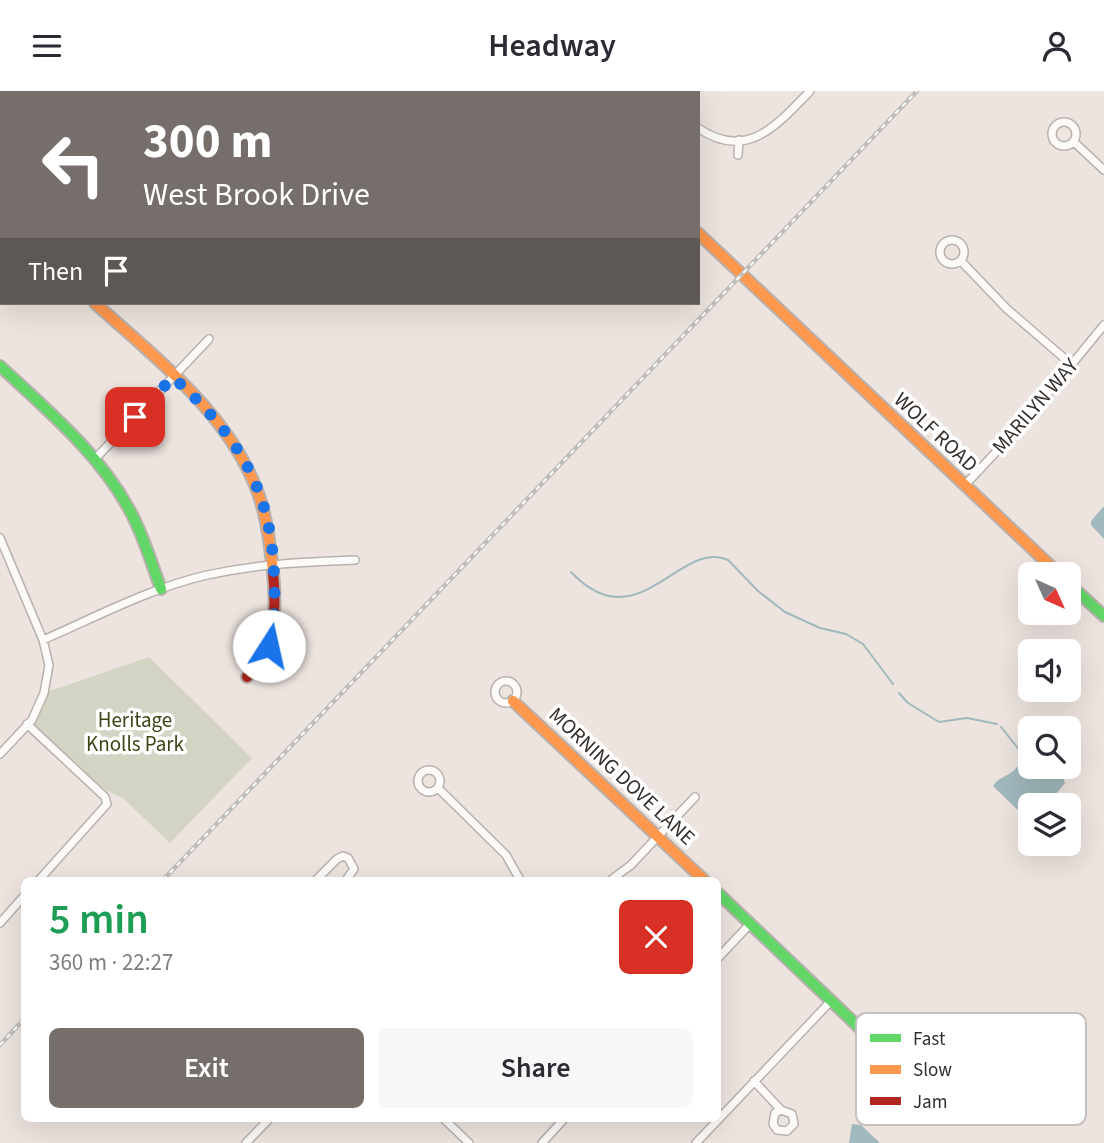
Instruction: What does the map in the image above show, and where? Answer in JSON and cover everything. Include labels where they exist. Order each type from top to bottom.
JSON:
[{"type":"street","points":[[700,129],[713,136],[738,140],[754,138],[772,129],[810,91]]},
{"type":"street","points":[[738,140],[738,155]]},
{"type":"street","points":[[1074,142],[1104,170]]},
{"type":"street","name":"WOLF ROAD","points":[[700,237],[774,310],[787,318],[1046,562]]},
{"type":"street","points":[[961,261],[1007,309],[1071,364]]},
{"type":"street","points":[[97,305],[212,414],[246,463],[265,510],[274,563],[275,623],[269,646],[259,665],[247,677]]},
{"type":"street","name":"MARILYN WAY","points":[[965,485],[1027,419],[1104,325]]},
{"type":"street","points":[[96,459],[209,339]]},
{"type":"street","points":[[0,366],[96,459],[130,511],[161,589]]},
{"type":"street","points":[[0,538],[43,640],[49,665],[44,693],[27,724],[0,754]]},
{"type":"street","points":[[43,640],[161,589],[205,576],[274,563],[355,560]]},
{"type":"street","points":[[1082,596],[1104,616]]},
{"type":"street","name":"MORNING DOVE LANE","points":[[513,701],[701,877]]},
{"type":"street","points":[[27,724],[104,797],[107,804],[42,877]]},
{"type":"street","points":[[438,788],[506,855],[518,877]]},
{"type":"street","points":[[615,877],[631,865],[695,797]]},
{"type":"street","points":[[319,877],[343,856],[353,864],[352,877]]},
{"type":"street","points":[[721,896],[856,1025]]},
{"type":"street","points":[[0,923],[21,899]]},
{"type":"street","points":[[721,955],[750,924]]},
{"type":"street","points":[[721,1116],[831,1001]]},
{"type":"street","points":[[754,1081],[781,1110]]},
{"type":"street","points":[[246,1143],[266,1122]]},
{"type":"street","points":[[447,1122],[469,1143]]},
{"type":"street","points":[[542,1143],[561,1122]]},
{"type":"street","points":[[696,1143],[716,1122]]},
{"type":"green space","name":"Heritage Knolls Park","points":[[149,657],[252,758],[170,843],[124,799],[106,790],[29,725],[47,692]]},
{"type":"water","points":[[1104,506],[1104,539],[1091,525],[1091,521]]},
{"type":"water","points":[[1018,766],[1018,779],[1064,779],[1065,783],[1057,793],[1018,793],[1018,810],[993,786]]},
{"type":"water","points":[[852,1124],[861,1125],[880,1143],[849,1143]]},
{"type":"waterway","points":[[571,572],[595,591],[617,597],[637,594],[693,563],[710,557],[728,560],[758,591],[785,612],[820,628],[846,634],[863,644],[893,684]]},
{"type":"waterway","points":[[899,693],[908,703],[939,722],[967,718],[997,724]]},
{"type":"waterway","points":[[1001,727],[1018,748]]},
{"type":"railway","points":[[166,877],[917,91]]},
{"type":"railway","points":[[0,1045],[21,1022]]},
{"type":"traffic: fast","points":[[0,366],[87,450],[116,488],[138,528],[161,589]]},
{"type":"traffic: fast","points":[[1082,596],[1104,616]]},
{"type":"traffic: fast","points":[[721,896],[856,1024]]},
{"type":"traffic: slow","points":[[700,235],[1046,562]]},
{"type":"traffic: slow","points":[[97,305],[188,389],[229,437],[258,493],[266,522],[273,572]]},
{"type":"traffic: slow","points":[[513,701],[701,877]]},
{"type":"traffic: jam","points":[[247,677],[263,653],[272,628],[275,601],[273,572]]},
{"type":"route","points":[[135,417],[173,377],[212,414],[237,447],[259,492],[270,529],[274,563],[275,623],[269,646]]}]
